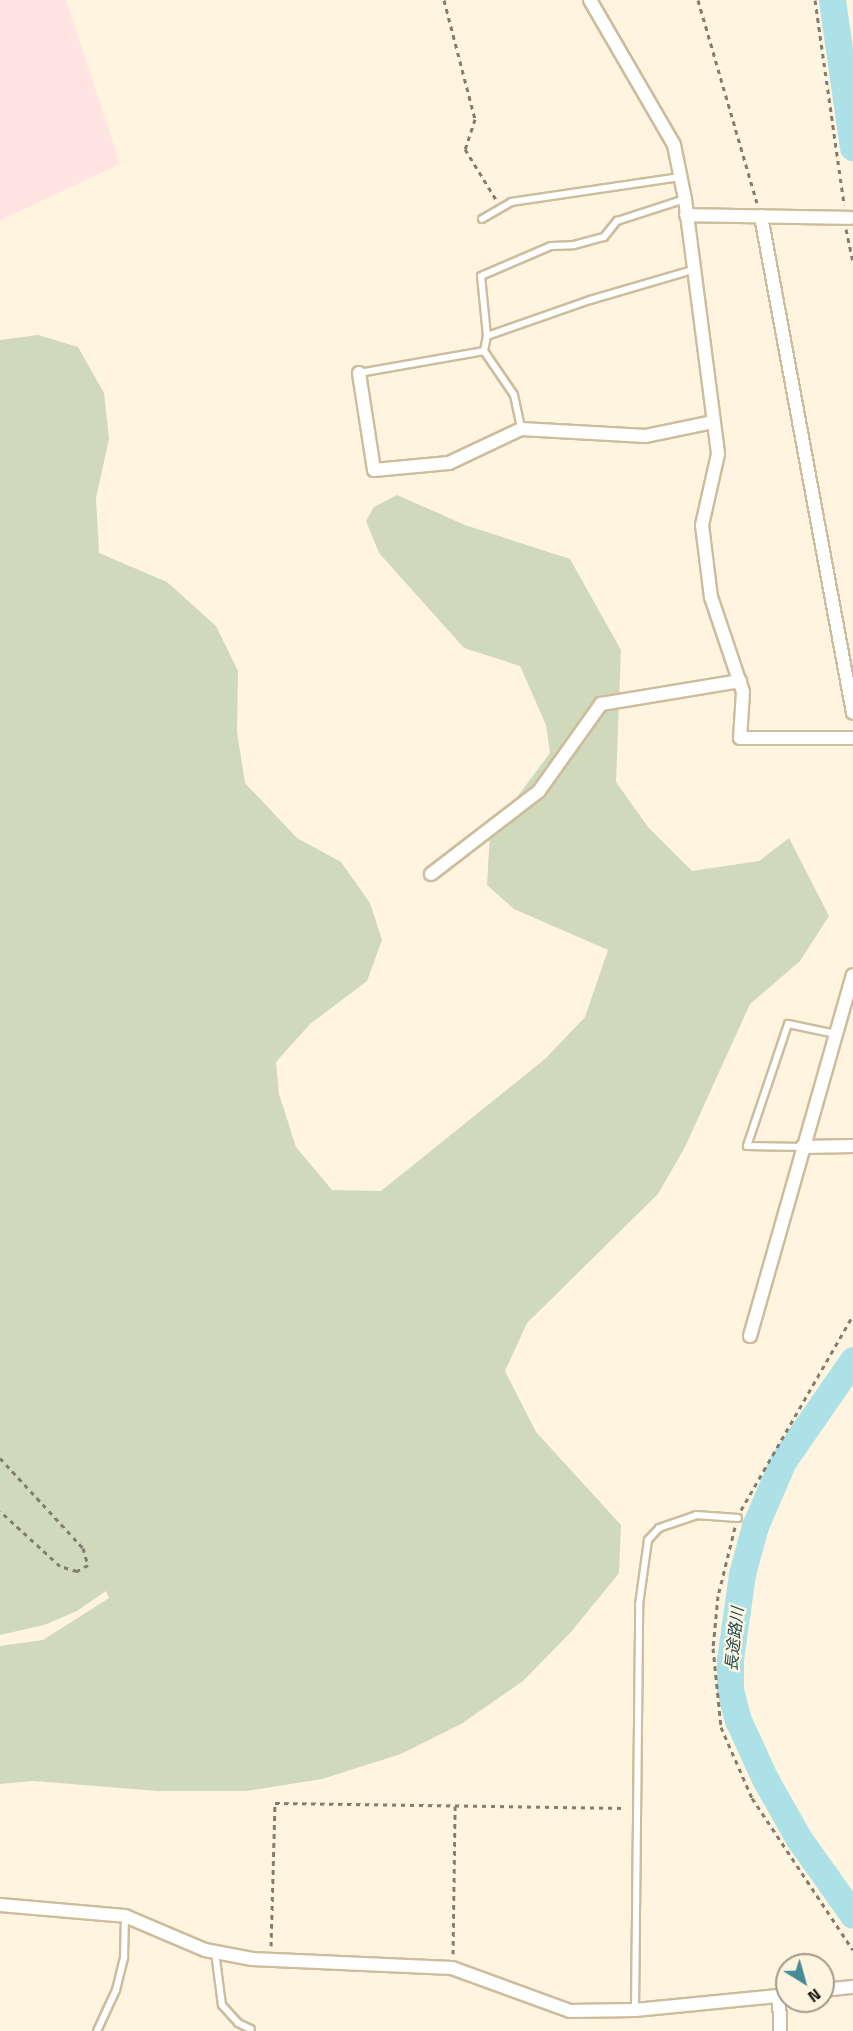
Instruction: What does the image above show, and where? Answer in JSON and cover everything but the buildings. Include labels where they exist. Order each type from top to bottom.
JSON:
[{"type":"street","points":[[590,0],[674,146],[681,177],[696,269],[718,454],[702,525],[711,597],[743,692],[740,738],[853,738]]},
{"type":"street","points":[[686,215],[847,217]]},
{"type":"street","points":[[761,216],[853,712]]},
{"type":"street","points":[[359,373],[374,470],[449,463],[521,429],[646,436],[713,422]]},
{"type":"street","points":[[430,874],[539,791],[601,704],[740,681]]},
{"type":"street","points":[[750,1336],[802,1147],[853,975]]},
{"type":"street","points":[[802,1147],[853,1146]]},
{"type":"street","points":[[0,1905],[125,1916],[215,1952],[270,1960],[452,1968],[552,2007],[587,2012],[635,2010],[775,1996]]},
{"type":"street","points":[[835,1989],[853,1987]]},
{"type":"street","points":[[780,2031],[782,2013]]},
{"type":"lane","points":[[482,219],[511,202],[681,177]]},
{"type":"lane","points":[[521,429],[514,395],[484,351],[487,336],[481,276],[551,246],[574,245],[604,237],[617,221],[685,199]]},
{"type":"lane","points":[[487,336],[590,300],[696,269]]},
{"type":"lane","points":[[359,373],[484,351]]},
{"type":"lane","points":[[802,1147],[747,1146],[788,1024],[836,1034]]},
{"type":"lane","points":[[635,2010],[639,1605],[648,1540],[659,1528],[696,1515],[738,1518]]},
{"type":"lane","points":[[97,2031],[116,1990],[124,1957],[125,1916]]},
{"type":"lane","points":[[215,1952],[222,2005],[238,2023],[251,2029]]},
{"type":"path","points":[[444,0],[475,119],[465,149],[501,208]]},
{"type":"path","points":[[698,0],[761,216]]},
{"type":"path","points":[[815,0],[853,263]]},
{"type":"path","points":[[853,1315],[769,1455],[738,1518],[720,1586],[713,1648],[721,1727],[752,1798],[853,1950]]},
{"type":"path","points":[[0,1458],[83,1548],[88,1565],[77,1572],[60,1566],[0,1511]]},
{"type":"path","points":[[270,1960],[275,1803],[637,1809]]},
{"type":"path","points":[[452,1968],[455,1806]]},
{"type":"shaded area","points":[[0,0],[66,0],[120,164],[0,220]]},
{"type":"green space","points":[[38,335],[78,347],[104,393],[109,439],[96,498],[99,553],[167,582],[216,626],[238,671],[237,732],[245,783],[297,838],[341,862],[370,903],[382,940],[367,981],[310,1024],[276,1062],[279,1094],[296,1147],[332,1190],[381,1191],[545,1059],[585,1017],[608,950],[514,909],[487,885],[490,833],[550,753],[546,725],[520,666],[464,648],[379,553],[366,521],[374,507],[397,495],[465,525],[570,559],[621,650],[616,782],[648,827],[692,871],[759,861],[789,838],[829,916],[800,961],[750,1004],[685,1147],[658,1194],[527,1323],[505,1371],[536,1432],[621,1525],[619,1573],[571,1632],[523,1681],[461,1724],[401,1754],[322,1779],[246,1791],[158,1791],[33,1781],[0,1784],[0,1646],[43,1640],[109,1598],[106,1591],[77,1611],[44,1625],[0,1635],[0,340]]},
{"type":"waterway","name":"長途路川","points":[[832,0],[853,148]]},
{"type":"waterway","name":"長途路川","points":[[853,1360],[783,1461],[755,1526],[742,1574],[730,1659],[730,1689],[738,1720],[765,1779],[799,1839],[853,1915]]}]
